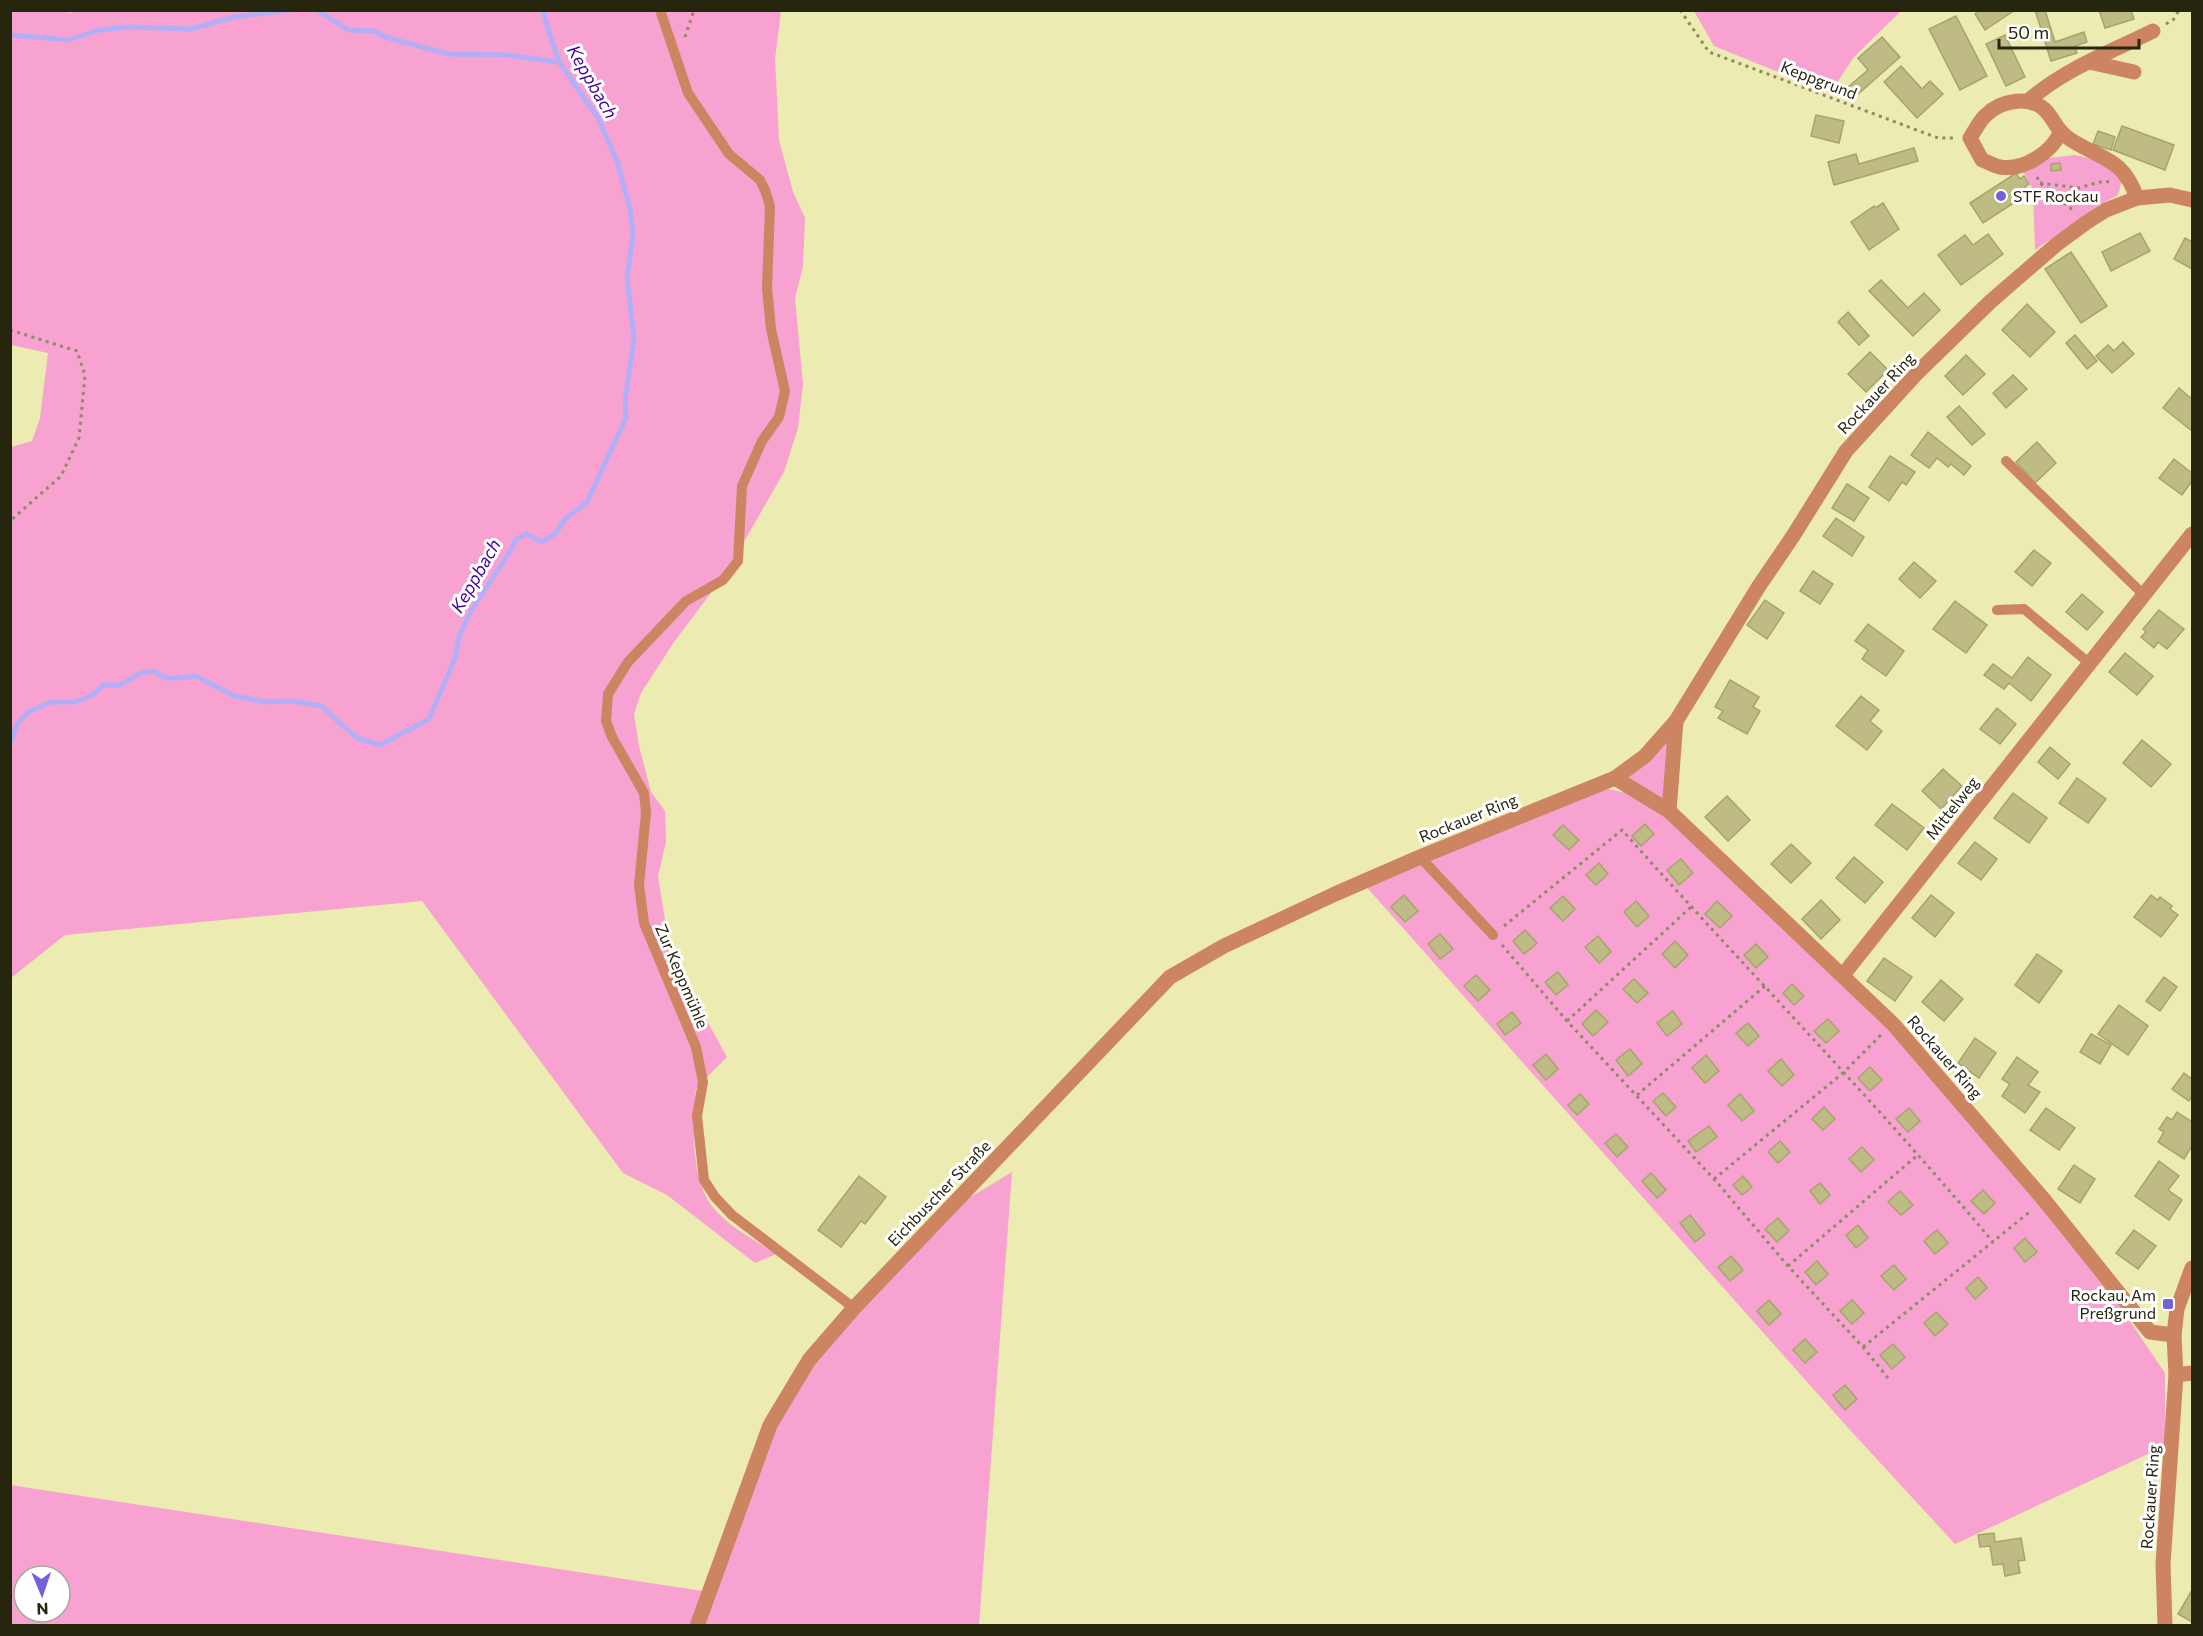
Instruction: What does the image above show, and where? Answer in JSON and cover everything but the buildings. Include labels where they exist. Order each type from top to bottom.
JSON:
[{"type":"street","points":[[2028,101],[2046,85],[2153,31]]},
{"type":"street","points":[[2090,62],[2134,72]]},
{"type":"street","points":[[2060,133],[2046,153],[2029,162],[2002,167],[1982,160],[1970,138],[1986,114],[2008,102],[2028,101],[2044,109],[2060,133],[2119,166],[2134,191]]},
{"type":"street","name":"Rockauer Ring","points":[[1335,894],[1615,778],[1645,756],[1676,722],[1759,586],[1846,451],[1918,372],[1990,302],[2057,244],[2134,191],[2193,200]]},
{"type":"street","name":"Mittelweg","points":[[1843,975],[2193,534]]},
{"type":"street","name":"Rockauer Ring","points":[[1669,811],[1676,722]]},
{"type":"street","name":"Rockauer Ring","points":[[1615,778],[1669,811],[1893,1024],[2045,1201],[2150,1332],[2174,1335]]},
{"type":"street","name":"Eichbuscher Straße","points":[[697,1626],[770,1425],[809,1360],[854,1308],[1170,977],[1224,946],[1335,894]]},
{"type":"street","name":"Rockauer Ring","points":[[2165,1626],[2163,1564],[2176,1375],[2174,1335],[2177,1309],[2193,1268]]},
{"type":"street","points":[[2176,1375],[2193,1373]]},
{"type":"lane","name":"Zur Keppmühle","points":[[660,10],[688,93],[729,154],[760,180],[765,190],[770,206],[767,288],[771,329],[785,391],[779,417],[762,441],[742,486],[738,561],[723,580],[686,601],[628,662],[608,694],[606,720],[612,737],[644,793],[646,813],[639,885],[644,923],[696,1047],[703,1082],[698,1116],[704,1180],[715,1197],[732,1215],[854,1308]]},
{"type":"lane","points":[[2006,461],[2145,596]]},
{"type":"lane","points":[[1997,610],[2024,609],[2089,663]]},
{"type":"lane","points":[[1420,857],[1493,935]]},
{"type":"path","name":"Keppgrund","points":[[1680,10],[1709,52],[1938,138],[1970,138]]},
{"type":"path","points":[[2029,162],[2040,183],[2087,222]]},
{"type":"path","points":[[2040,183],[2079,188],[2104,181],[2134,191]]},
{"type":"path","points":[[10,330],[77,351],[85,375],[79,438],[62,476],[10,521]]},
{"type":"path","points":[[1888,1378],[1714,1179],[1567,1021],[1493,935],[1622,830],[1919,1154],[1993,1242]]},
{"type":"path","points":[[1567,1021],[1691,907]]},
{"type":"path","points":[[1637,1095],[1765,986]]},
{"type":"path","points":[[1714,1179],[1843,1072],[1893,1024]]},
{"type":"path","points":[[1788,1266],[1919,1154]]},
{"type":"path","points":[[1863,1347],[2045,1201]]},
{"type":"shaded area","points":[[84,10],[781,11],[775,59],[779,140],[793,192],[805,218],[803,266],[795,298],[803,384],[798,428],[784,472],[726,573],[674,642],[641,693],[634,714],[639,746],[651,792],[665,811],[666,842],[658,876],[669,946],[727,1057],[696,1088],[694,1133],[696,1165],[705,1194],[718,1213],[776,1254],[755,1263],[667,1195],[623,1173],[422,901],[65,935],[11,978],[11,447],[32,441],[40,418],[48,353],[11,345],[11,11],[73,11],[68,13]]},
{"type":"shaded area","points":[[1694,11],[1901,11],[1854,57],[1830,93],[1714,46]]},
{"type":"shaded area","points":[[2074,155],[2095,161],[2122,180],[2118,195],[2101,204],[2035,250],[2033,190],[2023,171],[2050,158]]},
{"type":"shaded area","points":[[1670,738],[1664,800],[1623,778]]},
{"type":"shaded area","points":[[1608,789],[1639,796],[1662,814],[1843,975],[2077,1243],[2165,1373],[2165,1446],[1955,1544],[1850,1430],[1362,882],[1501,824]]},
{"type":"shaded area","points":[[1012,1172],[979,1625],[11,1625],[10,1485],[709,1592],[770,1425],[809,1360],[944,1213]]},
{"type":"waterway","points":[[10,35],[69,40],[99,30],[128,27],[191,29],[234,17],[291,10]]},
{"type":"waterway","points":[[317,10],[348,30],[375,31],[385,37],[448,54],[506,55],[559,62]]},
{"type":"waterway","name":"Keppbach","points":[[10,745],[17,724],[28,712],[51,702],[74,702],[93,695],[103,685],[120,685],[141,673],[153,671],[166,678],[196,676],[234,696],[266,702],[294,701],[321,706],[357,738],[380,745],[429,719],[455,658],[459,636],[471,611],[516,539],[526,534],[542,542],[555,534],[565,519],[587,502],[626,418],[625,401],[634,339],[627,277],[633,235],[630,209],[617,161],[598,118],[559,62],[544,10]]},
{"type":"place","name":"STF Rockau","points":[[2001,196]]},
{"type":"place","name":"Rockau, Am Preßgrund","points":[[2168,1304]]}]
